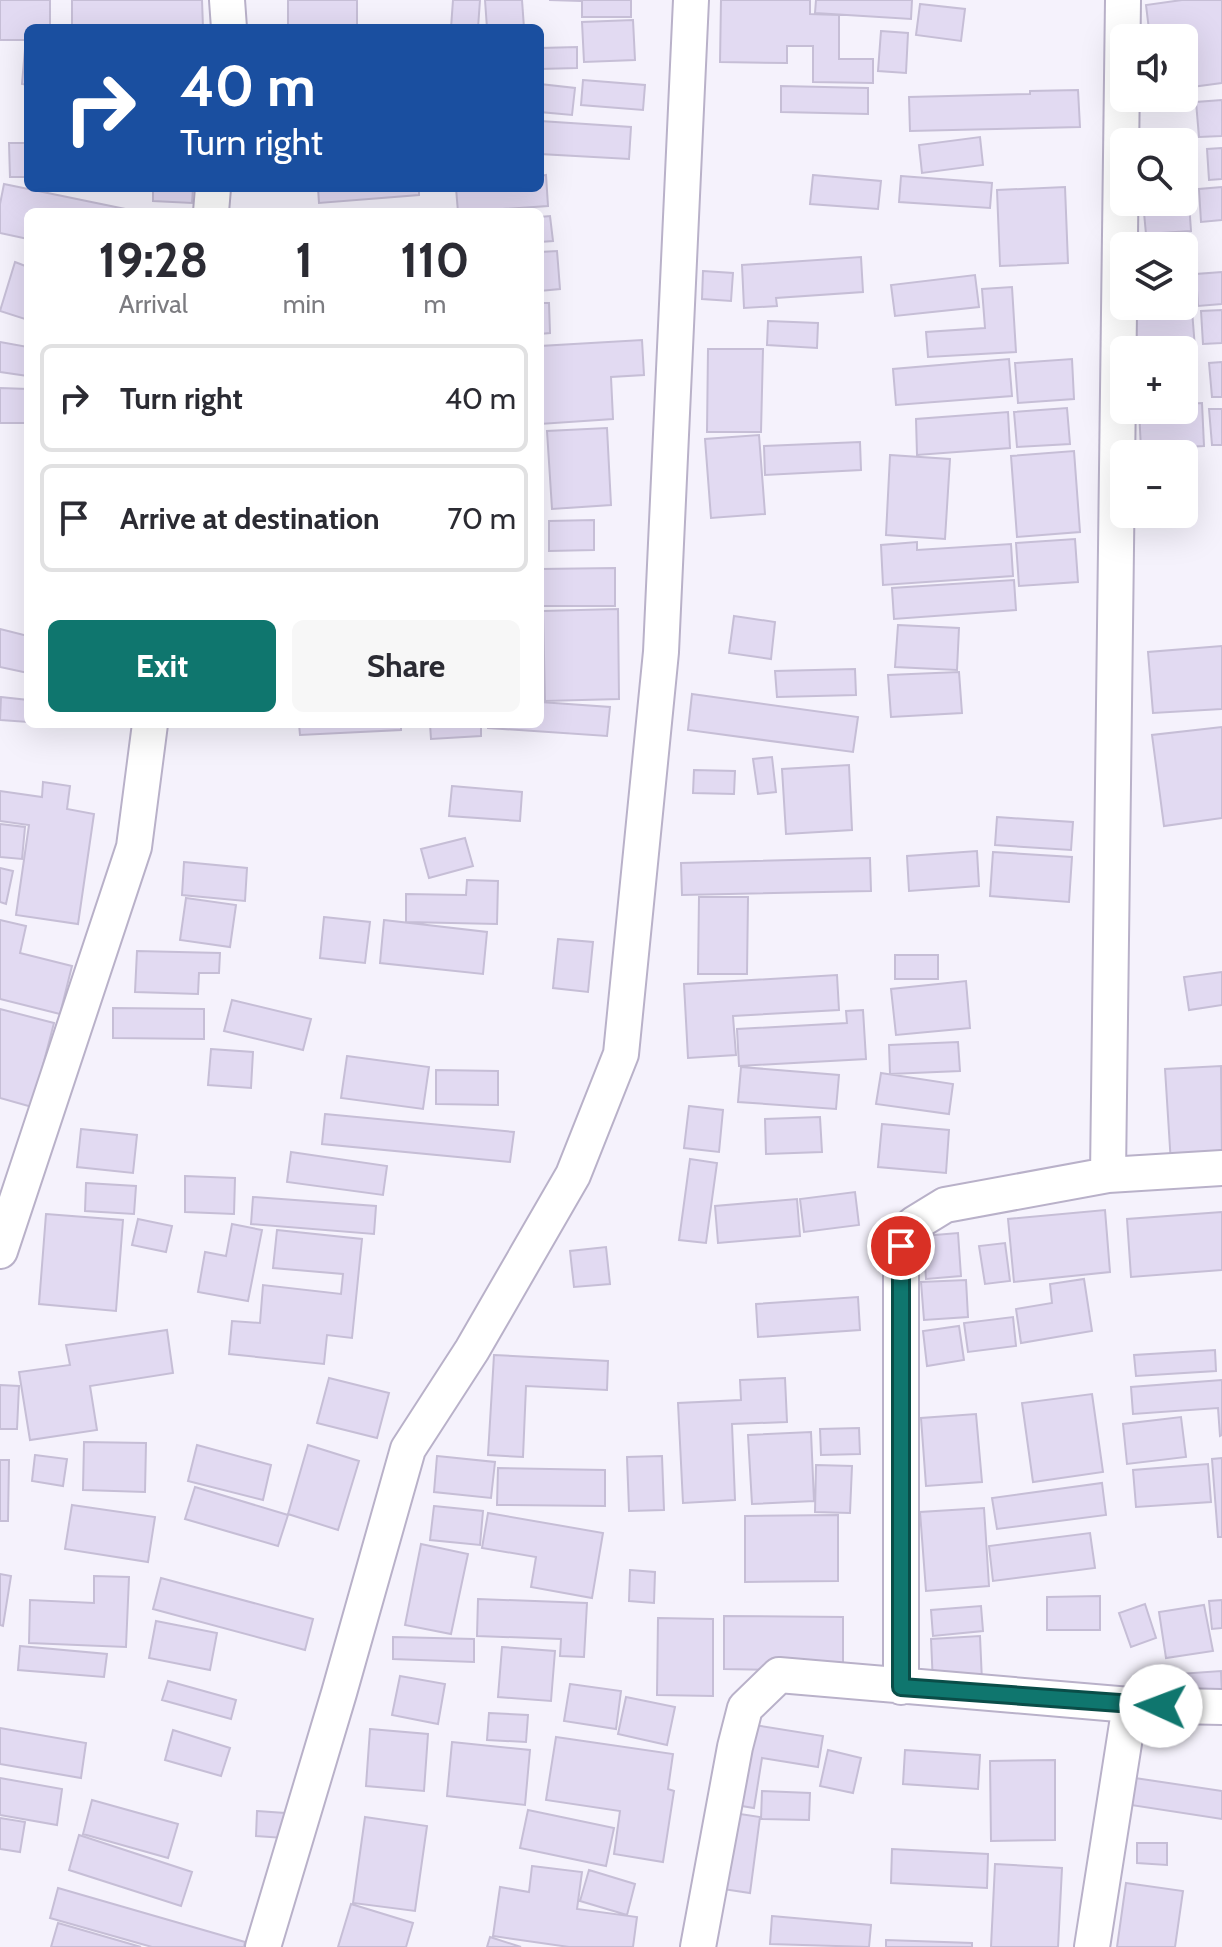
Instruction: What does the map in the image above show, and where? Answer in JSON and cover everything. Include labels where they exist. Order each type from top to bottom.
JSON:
[{"type":"street","points":[[227,0],[229,24]]},
{"type":"street","points":[[263,1947],[408,1449],[472,1350],[573,1175],[621,1054],[661,652],[691,0]]},
{"type":"street","points":[[1108,1175],[1123,0]]},
{"type":"street","points":[[0,1251],[134,847],[149,728]]},
{"type":"street","points":[[901,1687],[901,1246],[914,1224],[945,1205],[1108,1175],[1222,1168]]},
{"type":"street","points":[[698,1947],[745,1708],[779,1675],[1130,1705],[1222,1707]]},
{"type":"street","points":[[1092,1947],[1130,1705]]},
{"type":"building","points":[[0,0],[50,0],[50,24],[24,24],[24,40],[0,40]]},
{"type":"building","points":[[72,0],[202,0],[203,24],[72,24]]},
{"type":"building","points":[[288,0],[357,0],[357,24],[288,24]]},
{"type":"building","points":[[453,0],[480,0],[478,24],[451,24]]},
{"type":"building","points":[[485,0],[522,0],[524,24],[487,24]]},
{"type":"building","points":[[549,0],[631,0],[631,17],[582,17],[582,1]]},
{"type":"building","points":[[721,0],[810,0],[810,14],[839,15],[839,59],[873,59],[873,83],[813,82],[813,46],[787,46],[787,63],[720,62]]},
{"type":"building","points":[[816,0],[912,0],[911,19],[815,13]]},
{"type":"building","points":[[1182,0],[1222,0],[1222,83],[1198,86],[1198,24],[1148,24],[1146,5]]},
{"type":"building","points":[[920,4],[965,9],[961,41],[916,35]]},
{"type":"building","points":[[633,20],[635,60],[584,62],[582,22]]},
{"type":"building","points":[[881,31],[908,33],[906,73],[878,71]]},
{"type":"building","points":[[577,47],[577,68],[544,69],[544,48]]},
{"type":"building","points":[[583,80],[645,85],[643,110],[581,105]]},
{"type":"building","points":[[544,84],[575,88],[572,115],[544,112]]},
{"type":"building","points":[[781,86],[868,88],[868,114],[781,112]]},
{"type":"building","points":[[1078,90],[1080,127],[910,131],[909,97]]},
{"type":"building","points":[[1222,100],[1222,136],[1199,137],[1198,102]]},
{"type":"building","points":[[544,121],[631,127],[629,159],[544,154]]},
{"type":"building","points":[[980,137],[983,165],[922,173],[919,145]]},
{"type":"building","points":[[9,143],[24,143],[24,177],[10,177]]},
{"type":"building","points":[[1222,148],[1222,179],[1209,180],[1207,149]]},
{"type":"building","points":[[544,175],[548,206],[458,208],[456,192],[544,192]]},
{"type":"building","points":[[813,175],[881,181],[878,209],[810,204]]},
{"type":"building","points":[[901,176],[992,183],[990,208],[899,202]]},
{"type":"building","points":[[4,184],[24,188],[24,192],[43,192],[121,208],[24,208],[24,238],[0,233]]},
{"type":"building","points":[[1065,187],[1068,263],[1000,266],[997,190]]},
{"type":"building","points":[[1222,187],[1222,220],[1201,222],[1199,189]]},
{"type":"building","points":[[153,192],[193,192],[192,203],[153,201]]},
{"type":"building","points":[[318,192],[419,192],[419,195],[319,203]]},
{"type":"building","points":[[550,216],[553,241],[544,242],[544,217]]},
{"type":"building","points":[[1144,216],[1190,216],[1191,231],[1146,232]]},
{"type":"building","points":[[557,251],[560,289],[544,291],[544,252]]},
{"type":"building","points":[[861,257],[863,292],[776,298],[777,306],[744,308],[742,265]]},
{"type":"building","points":[[15,262],[24,265],[24,319],[0,311]]},
{"type":"building","points":[[703,271],[733,273],[731,301],[702,299]]},
{"type":"building","points":[[1222,272],[1222,304],[1198,306],[1198,274]]},
{"type":"building","points":[[975,275],[979,307],[895,316],[891,285]]},
{"type":"building","points":[[1012,287],[1016,352],[928,357],[926,332],[985,328],[982,289]]},
{"type":"building","points":[[544,303],[549,303],[550,333],[544,334]]},
{"type":"building","points":[[1222,310],[1222,343],[1203,344],[1201,311]]},
{"type":"building","points":[[1134,320],[1193,320],[1194,336],[1136,336]]},
{"type":"building","points":[[768,321],[818,323],[817,348],[767,345]]},
{"type":"building","points":[[642,340],[644,375],[611,377],[613,419],[544,424],[544,346]]},
{"type":"building","points":[[0,342],[24,346],[24,375],[0,372]]},
{"type":"building","points":[[708,349],[763,349],[761,432],[707,432]]},
{"type":"building","points":[[1009,359],[1012,396],[896,405],[893,369]]},
{"type":"building","points":[[1072,359],[1074,399],[1018,403],[1015,363]]},
{"type":"building","points":[[1222,362],[1222,397],[1212,397],[1209,363]]},
{"type":"building","points":[[0,388],[24,389],[24,423],[0,423]]},
{"type":"building","points":[[1198,403],[1202,403],[1204,446],[1198,446],[1198,440],[1141,440],[1140,424],[1198,424]]},
{"type":"building","points":[[1067,408],[1070,444],[1017,447],[1014,412]]},
{"type":"building","points":[[1209,409],[1222,409],[1222,445],[1212,445]]},
{"type":"building","points":[[1008,412],[1010,448],[917,455],[916,419]]},
{"type":"building","points":[[607,428],[611,505],[552,509],[547,431]]},
{"type":"building","points":[[759,435],[765,514],[711,518],[705,439]]},
{"type":"building","points":[[860,442],[861,470],[765,475],[764,446]]},
{"type":"building","points":[[1074,451],[1080,532],[1017,537],[1011,456]]},
{"type":"building","points":[[890,455],[950,459],[945,539],[886,535]]},
{"type":"building","points":[[594,520],[594,550],[549,551],[549,521]]},
{"type":"building","points":[[1075,539],[1078,582],[1019,586],[1016,543]]},
{"type":"building","points":[[917,542],[917,550],[1011,544],[1013,576],[883,585],[881,545]]},
{"type":"building","points":[[615,568],[615,606],[544,606],[544,569]]},
{"type":"building","points":[[1014,580],[1016,610],[894,619],[892,588]]},
{"type":"building","points":[[618,609],[619,699],[545,701],[544,611]]},
{"type":"building","points":[[734,616],[775,622],[771,659],[729,653]]},
{"type":"building","points":[[898,625],[959,628],[957,670],[895,667]]},
{"type":"building","points":[[0,629],[24,635],[24,672],[0,667]]},
{"type":"building","points":[[1222,646],[1222,709],[1153,713],[1148,652]]},
{"type":"building","points":[[855,669],[856,695],[777,697],[775,671]]},
{"type":"building","points":[[959,672],[962,713],[891,717],[888,675]]},
{"type":"building","points":[[692,694],[858,717],[853,752],[688,730]]},
{"type":"building","points":[[1,697],[24,700],[24,722],[0,720]]},
{"type":"building","points":[[544,702],[610,707],[607,736],[488,728],[544,728]]},
{"type":"building","points":[[1222,727],[1222,818],[1164,826],[1152,735]]},
{"type":"building","points":[[299,728],[401,728],[401,730],[300,735]]},
{"type":"building","points":[[430,728],[481,728],[481,736],[431,739]]},
{"type":"building","points":[[772,757],[776,792],[758,794],[753,759]]},
{"type":"building","points":[[849,765],[852,830],[786,834],[782,769]]},
{"type":"building","points":[[694,770],[735,771],[734,794],[693,793]]},
{"type":"building","points":[[43,782],[70,786],[67,809],[94,814],[78,924],[16,915],[29,825],[0,821],[0,791],[42,797]]},
{"type":"building","points":[[452,786],[522,792],[520,821],[449,816]]},
{"type":"building","points":[[997,817],[1073,822],[1071,850],[995,845]]},
{"type":"building","points":[[0,824],[25,827],[22,859],[0,857]]},
{"type":"building","points":[[465,838],[473,866],[429,878],[421,849]]},
{"type":"building","points":[[977,851],[979,886],[909,891],[907,856]]},
{"type":"building","points":[[993,852],[1072,857],[1069,902],[990,896]]},
{"type":"building","points":[[870,858],[871,891],[682,895],[681,863]]},
{"type":"building","points":[[184,862],[247,868],[245,901],[182,895]]},
{"type":"building","points":[[0,868],[13,871],[6,904],[0,902]]},
{"type":"building","points":[[467,880],[498,881],[497,924],[406,922],[406,894],[466,895]]},
{"type":"building","points":[[699,897],[748,897],[747,974],[698,974]]},
{"type":"building","points":[[186,898],[236,905],[230,947],[180,940]]},
{"type":"building","points":[[324,917],[370,922],[365,963],[320,958]]},
{"type":"building","points":[[0,920],[26,926],[20,953],[72,966],[60,1014],[0,999]]},
{"type":"building","points":[[384,920],[487,932],[483,974],[380,963]]},
{"type":"building","points":[[558,939],[593,942],[588,992],[553,988]]},
{"type":"building","points":[[137,951],[220,953],[219,973],[199,973],[198,994],[135,992]]},
{"type":"building","points":[[895,955],[938,955],[938,979],[895,979]]},
{"type":"building","points":[[1222,972],[1222,1005],[1189,1010],[1184,977]]},
{"type":"building","points":[[837,975],[839,1010],[733,1016],[736,1055],[688,1058],[684,984]]},
{"type":"building","points":[[966,981],[970,1028],[896,1035],[891,989]]},
{"type":"building","points":[[232,1000],[311,1019],[303,1050],[224,1031]]},
{"type":"building","points":[[113,1008],[204,1009],[204,1039],[113,1038]]},
{"type":"building","points":[[0,1009],[54,1023],[32,1107],[0,1098]]},
{"type":"building","points":[[863,1010],[866,1059],[739,1066],[737,1029],[847,1023],[846,1011]]},
{"type":"building","points":[[958,1042],[960,1071],[890,1074],[889,1045]]},
{"type":"building","points":[[211,1049],[253,1052],[251,1088],[208,1085]]},
{"type":"building","points":[[347,1056],[429,1067],[423,1109],[341,1098]]},
{"type":"building","points":[[1221,1066],[1222,1161],[1171,1164],[1165,1069]]},
{"type":"building","points":[[741,1067],[839,1075],[836,1109],[738,1102]]},
{"type":"building","points":[[436,1070],[498,1071],[498,1105],[436,1104]]},
{"type":"building","points":[[881,1073],[953,1084],[949,1114],[876,1104]]},
{"type":"building","points":[[689,1106],[723,1110],[719,1152],[684,1148]]},
{"type":"building","points":[[325,1114],[514,1132],[510,1162],[322,1144]]},
{"type":"building","points":[[820,1117],[822,1152],[766,1154],[765,1119]]},
{"type":"building","points":[[882,1124],[949,1130],[946,1173],[878,1167]]},
{"type":"building","points":[[81,1129],[137,1135],[133,1173],[77,1167]]},
{"type":"building","points":[[291,1152],[387,1166],[383,1195],[287,1182]]},
{"type":"building","points":[[690,1159],[717,1163],[706,1243],[679,1240]]},
{"type":"building","points":[[185,1176],[235,1178],[234,1214],[185,1212]]},
{"type":"building","points":[[86,1183],[136,1186],[134,1214],[85,1211]]},
{"type":"building","points":[[855,1192],[859,1225],[804,1232],[800,1199]]},
{"type":"building","points":[[253,1197],[376,1206],[374,1234],[251,1224]]},
{"type":"building","points":[[797,1199],[800,1236],[718,1243],[715,1206]]},
{"type":"building","points":[[1105,1210],[1110,1272],[1014,1282],[1008,1219]]},
{"type":"building","points":[[1222,1212],[1222,1270],[1131,1277],[1127,1219]]},
{"type":"building","points":[[46,1214],[123,1220],[116,1311],[39,1304]]},
{"type":"building","points":[[138,1219],[172,1226],[166,1252],[132,1245]]},
{"type":"building","points":[[232,1224],[262,1230],[248,1301],[198,1292],[205,1252],[226,1256]]},
{"type":"building","points":[[277,1230],[362,1239],[352,1338],[327,1335],[324,1364],[229,1354],[232,1321],[260,1323],[263,1285],[341,1294],[343,1274],[273,1268]]},
{"type":"building","points":[[958,1233],[961,1276],[926,1279],[923,1236]]},
{"type":"building","points":[[1005,1243],[1010,1281],[985,1284],[979,1246]]},
{"type":"building","points":[[606,1247],[610,1284],[574,1287],[570,1251]]},
{"type":"building","points":[[1084,1279],[1092,1331],[1021,1343],[1016,1309],[1052,1303],[1050,1284]]},
{"type":"building","points":[[966,1280],[968,1317],[924,1320],[921,1282]]},
{"type":"building","points":[[858,1297],[860,1330],[758,1337],[756,1304]]},
{"type":"building","points":[[1013,1317],[1016,1346],[968,1352],[964,1323]]},
{"type":"building","points":[[959,1326],[964,1360],[927,1366],[923,1331]]},
{"type":"building","points":[[167,1330],[173,1373],[90,1386],[97,1430],[30,1440],[19,1372],[70,1365],[66,1345]]},
{"type":"building","points":[[1215,1350],[1216,1371],[1136,1376],[1134,1355]]},
{"type":"building","points":[[494,1355],[608,1361],[607,1390],[526,1386],[523,1457],[488,1455]]},
{"type":"building","points":[[329,1378],[389,1393],[377,1438],[317,1423]]},
{"type":"building","points":[[785,1378],[787,1422],[732,1424],[735,1500],[683,1503],[678,1403],[741,1400],[740,1380]]},
{"type":"building","points":[[1222,1380],[1220,1436],[1218,1408],[1133,1414],[1131,1387]]},
{"type":"building","points":[[0,1385],[19,1386],[17,1429],[0,1429]]},
{"type":"building","points":[[1092,1394],[1103,1472],[1033,1482],[1022,1403]]},
{"type":"building","points":[[976,1414],[982,1482],[926,1486],[921,1418]]},
{"type":"building","points":[[1181,1417],[1186,1457],[1127,1464],[1123,1424]]},
{"type":"building","points":[[859,1428],[860,1454],[821,1455],[820,1429]]},
{"type":"building","points":[[811,1432],[814,1501],[752,1504],[748,1435]]},
{"type":"building","points":[[84,1442],[146,1443],[145,1492],[83,1490]]},
{"type":"building","points":[[197,1445],[271,1465],[263,1500],[188,1481]]},
{"type":"building","points":[[308,1445],[359,1461],[338,1530],[288,1514]]},
{"type":"building","points":[[35,1455],[67,1459],[63,1486],[32,1481]]},
{"type":"building","points":[[437,1456],[495,1462],[491,1498],[434,1492]]},
{"type":"building","points":[[662,1456],[664,1510],[629,1511],[627,1457]]},
{"type":"building","points":[[1222,1458],[1222,1537],[1218,1537],[1212,1459]]},
{"type":"building","points":[[0,1460],[9,1460],[8,1521],[0,1521]]},
{"type":"building","points":[[1208,1464],[1211,1502],[1136,1507],[1133,1470]]},
{"type":"building","points":[[816,1465],[852,1466],[850,1513],[815,1512]]},
{"type":"building","points":[[498,1468],[605,1470],[605,1506],[497,1505]]},
{"type":"building","points":[[1102,1483],[1106,1515],[997,1529],[992,1498]]},
{"type":"building","points":[[195,1487],[288,1515],[278,1546],[185,1519]]},
{"type":"building","points":[[72,1505],[155,1517],[148,1562],[65,1549]]},
{"type":"building","points":[[434,1506],[483,1511],[480,1545],[430,1540]]},
{"type":"building","points":[[984,1508],[989,1586],[926,1591],[920,1512]]},
{"type":"building","points":[[488,1513],[603,1533],[592,1598],[531,1587],[536,1557],[482,1548]]},
{"type":"building","points":[[838,1515],[838,1581],[745,1582],[745,1516]]},
{"type":"building","points":[[1090,1533],[1095,1568],[993,1581],[989,1546]]},
{"type":"building","points":[[421,1544],[468,1554],[451,1634],[405,1625]]},
{"type":"building","points":[[630,1570],[655,1572],[654,1603],[629,1601]]},
{"type":"building","points":[[0,1574],[11,1576],[3,1626],[0,1625]]},
{"type":"building","points":[[94,1576],[129,1577],[126,1647],[29,1643],[30,1600],[94,1603]]},
{"type":"building","points":[[161,1578],[313,1619],[305,1650],[153,1609]]},
{"type":"building","points":[[1100,1596],[1100,1630],[1047,1630],[1047,1597]]},
{"type":"building","points":[[478,1599],[587,1603],[584,1657],[560,1656],[561,1639],[477,1636]]},
{"type":"building","points":[[1222,1600],[1222,1628],[1212,1629],[1209,1601]]},
{"type":"building","points":[[1145,1604],[1156,1638],[1131,1647],[1119,1613]]},
{"type":"building","points":[[1204,1605],[1213,1651],[1166,1658],[1159,1612]]},
{"type":"building","points":[[981,1606],[983,1631],[933,1636],[931,1610]]},
{"type":"building","points":[[724,1616],[843,1617],[843,1671],[724,1669]]},
{"type":"building","points":[[658,1618],[713,1619],[713,1696],[657,1695]]},
{"type":"building","points":[[156,1621],[217,1633],[210,1670],[149,1658]]},
{"type":"building","points":[[980,1636],[982,1681],[933,1684],[931,1639]]},
{"type":"building","points":[[393,1637],[474,1639],[474,1662],[393,1659]]},
{"type":"building","points":[[20,1646],[107,1654],[104,1677],[18,1670]]},
{"type":"building","points":[[502,1647],[555,1651],[551,1701],[498,1697]]},
{"type":"building","points":[[1221,1671],[1222,1695],[1139,1700],[1137,1677]]},
{"type":"building","points":[[400,1676],[445,1684],[438,1724],[392,1715]]},
{"type":"building","points":[[168,1681],[236,1700],[231,1719],[162,1700]]},
{"type":"building","points":[[570,1684],[621,1691],[616,1729],[564,1721]]},
{"type":"building","points":[[626,1697],[675,1707],[667,1745],[618,1734]]},
{"type":"building","points":[[489,1713],[528,1715],[526,1742],[487,1740]]},
{"type":"building","points":[[742,1723],[823,1736],[818,1767],[762,1758],[754,1808],[729,1804]]},
{"type":"building","points":[[0,1728],[86,1743],[81,1778],[0,1764]]},
{"type":"building","points":[[370,1729],[428,1734],[424,1791],[366,1786]]},
{"type":"building","points":[[173,1730],[230,1748],[221,1776],[165,1760]]},
{"type":"building","points":[[556,1737],[673,1754],[668,1789],[674,1791],[663,1862],[614,1854],[620,1811],[546,1800]]},
{"type":"building","points":[[452,1742],[530,1750],[525,1805],[447,1796]]},
{"type":"building","points":[[828,1750],[861,1758],[853,1793],[820,1786]]},
{"type":"building","points":[[905,1750],[980,1755],[978,1789],[903,1784]]},
{"type":"building","points":[[1055,1760],[1055,1840],[991,1841],[990,1761]]},
{"type":"building","points":[[0,1778],[62,1789],[57,1825],[0,1815]]},
{"type":"building","points":[[1135,1778],[1222,1791],[1222,1819],[1131,1805]]},
{"type":"building","points":[[762,1791],[810,1793],[809,1820],[761,1819]]},
{"type":"building","points":[[92,1800],[178,1824],[168,1858],[83,1834]]},
{"type":"building","points":[[528,1810],[614,1828],[606,1866],[520,1848]]},
{"type":"building","points":[[257,1811],[285,1813],[284,1838],[256,1836]]},
{"type":"building","points":[[727,1812],[760,1817],[750,1893],[716,1888]]},
{"type":"building","points":[[365,1817],[427,1826],[415,1911],[353,1903]]},
{"type":"building","points":[[0,1818],[25,1822],[20,1852],[0,1849]]},
{"type":"building","points":[[79,1835],[192,1872],[181,1906],[69,1870]]},
{"type":"building","points":[[1137,1843],[1167,1843],[1167,1865],[1137,1863]]},
{"type":"building","points":[[892,1849],[988,1854],[987,1888],[891,1883]]},
{"type":"building","points":[[995,1864],[1062,1868],[1058,1947],[991,1947]]},
{"type":"building","points":[[532,1866],[582,1872],[577,1909],[637,1917],[633,1947],[569,1947],[493,1936],[500,1887],[529,1892]]},
{"type":"building","points":[[589,1870],[635,1884],[627,1915],[580,1901]]},
{"type":"building","points":[[1126,1883],[1183,1891],[1175,1947],[1117,1947]]},
{"type":"building","points":[[58,1888],[245,1942],[244,1947],[152,1947],[50,1918]]},
{"type":"building","points":[[351,1904],[413,1923],[406,1947],[338,1947]]},
{"type":"building","points":[[772,1916],[871,1925],[869,1947],[770,1944]]},
{"type":"building","points":[[58,1923],[141,1947],[51,1947]]},
{"type":"building","points":[[490,1937],[521,1947],[487,1947]]},
{"type":"building","points":[[886,1940],[972,1943],[972,1947],[886,1947]]},
{"type":"route","points":[[901,1246],[901,1687],[1161,1706]]}]
